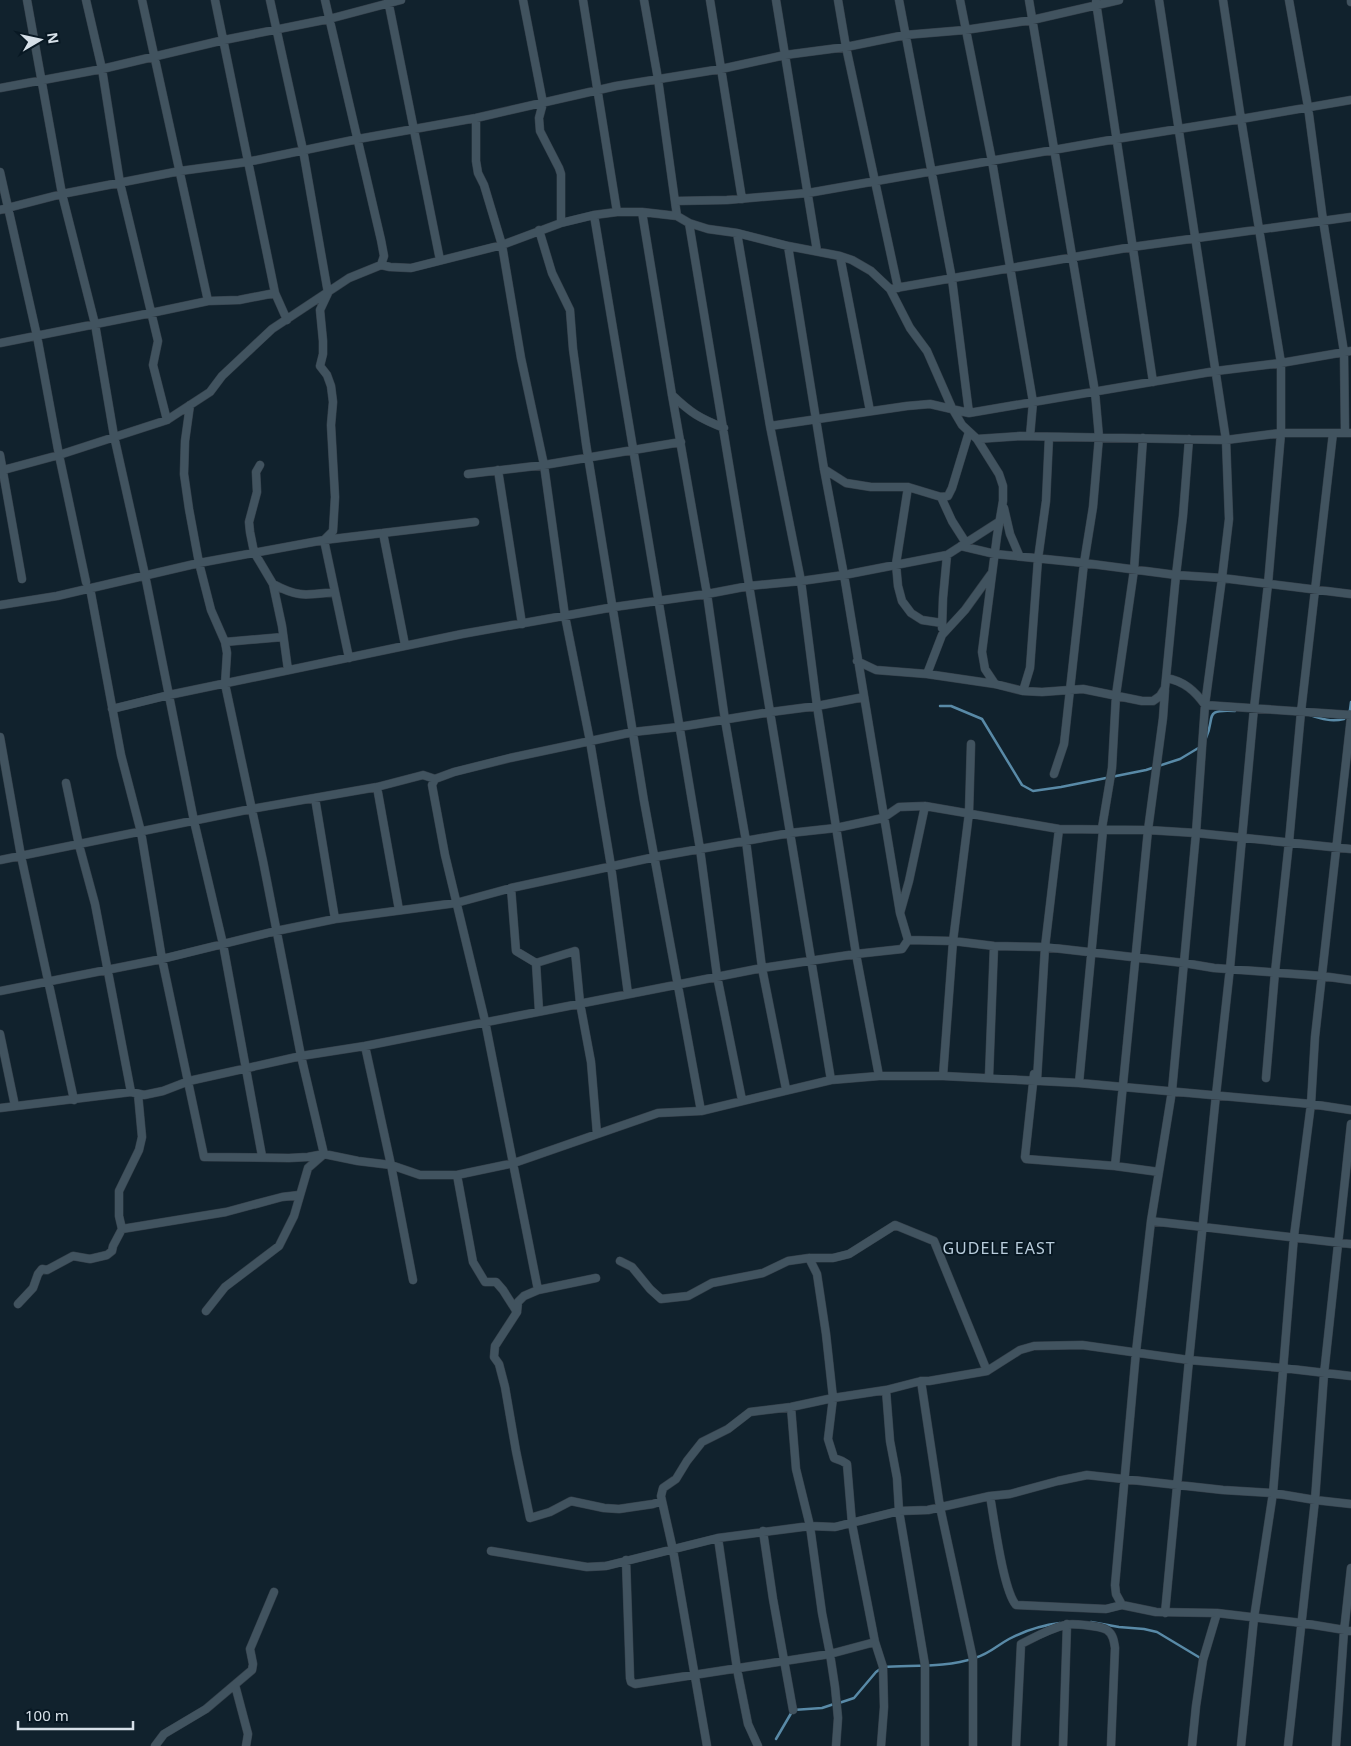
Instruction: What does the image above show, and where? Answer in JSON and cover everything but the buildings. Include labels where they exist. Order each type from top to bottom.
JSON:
[{"type":"street","points":[[27,0],[62,194],[95,324],[114,436],[145,575],[194,821],[223,944],[262,1156]]},
{"type":"street","points":[[86,0],[102,69],[120,183],[158,341],[154,365],[167,420]]},
{"type":"street","points":[[142,0],[208,301]]},
{"type":"street","points":[[215,0],[275,293],[287,320]]},
{"type":"street","points":[[270,0],[303,150],[328,293],[320,310],[323,341],[323,354],[320,366],[329,380],[333,402],[331,425],[335,497],[333,531],[324,540]]},
{"type":"street","points":[[326,0],[384,256],[382,265]]},
{"type":"street","points":[[0,88],[102,69],[224,40],[329,19],[401,0]]},
{"type":"street","points":[[524,0],[543,103],[538,124],[559,168],[561,180],[561,223]]},
{"type":"street","points":[[583,0],[617,212]]},
{"type":"street","points":[[644,0],[658,80],[677,216]]},
{"type":"street","points":[[710,0],[742,199]]},
{"type":"street","points":[[776,0],[817,251]]},
{"type":"street","points":[[838,0],[846,47],[875,182],[894,289],[910,328],[927,351],[952,408],[962,425],[977,440],[999,474],[1003,486],[1003,501],[982,652],[985,669],[995,684]]},
{"type":"street","points":[[899,0],[952,279],[969,413]]},
{"type":"street","points":[[960,0],[992,161],[1033,402],[1030,436]]},
{"type":"street","points":[[1029,0],[1096,392],[1099,437],[1094,507],[1084,563],[1064,744],[1054,774]]},
{"type":"street","points":[[4,209],[62,194],[180,171],[247,162],[358,139],[476,118],[616,86],[721,69],[785,55],[846,47],[905,35],[965,30],[1032,20],[1096,2],[1119,0]]},
{"type":"street","points":[[1122,1605],[1116,1594],[1115,1585],[1136,1352],[1151,1221],[1172,1092],[1196,833],[1204,705],[1222,578],[1228,519],[1226,440],[1159,0]]},
{"type":"street","points":[[1165,1613],[1202,1227],[1268,584],[1281,433],[1281,363],[1223,0]]},
{"type":"street","points":[[977,440],[1049,436],[1226,440],[1281,433],[1348,433],[1347,351],[1323,220],[1308,107],[1289,0]]},
{"type":"street","points":[[388,2],[440,260]]},
{"type":"street","points":[[1096,2],[1153,382]]},
{"type":"street","points":[[675,201],[742,199],[808,193],[1351,100]]},
{"type":"street","points":[[476,118],[476,161],[478,173],[484,185],[502,244],[521,358],[544,465],[565,616],[590,742],[611,866],[628,994]]},
{"type":"street","points":[[0,172],[4,209],[37,336],[59,455],[88,585],[121,755],[140,832],[162,959],[204,1157],[308,1157],[324,1154],[391,1165],[420,1175],[457,1175],[514,1163],[658,1113],[701,1111],[831,1080],[879,1076],[989,1078],[1036,1076],[1079,1083],[1311,1104],[1351,1110]]},
{"type":"street","points":[[2,470],[59,455],[167,420],[210,392],[222,376],[272,329],[349,278],[382,265],[411,268],[502,244],[561,223],[594,215],[617,212],[642,212],[677,216],[689,223],[708,229],[840,256],[852,260],[871,271],[894,289],[1132,247],[1351,217]]},
{"type":"street","points":[[642,212],[707,594],[725,720],[746,841],[762,968],[786,1090]]},
{"type":"street","points":[[594,215],[634,450],[657,602],[700,849],[717,976],[742,1100]]},
{"type":"street","points":[[689,223],[831,1080]]},
{"type":"street","points":[[539,230],[552,273],[570,310],[573,349],[586,444],[633,732],[701,1111]]},
{"type":"street","points":[[738,234],[770,426],[802,581],[817,706],[856,954],[879,1076]]},
{"type":"street","points":[[788,246],[883,818],[900,913],[908,940]]},
{"type":"street","points":[[840,256],[870,411]]},
{"type":"street","points":[[0,343],[208,301],[239,300],[275,293]]},
{"type":"street","points":[[770,426],[930,404],[969,413],[1347,351]]},
{"type":"street","points":[[672,395],[698,418],[724,428]]},
{"type":"street","points":[[190,405],[185,441],[184,474],[199,563],[211,610],[225,642],[227,653],[225,684],[300,1056],[324,1154]]},
{"type":"street","points":[[824,469],[846,483],[871,487],[908,488],[941,498],[948,496],[952,488],[969,432]]},
{"type":"street","points":[[1266,1078],[1300,712],[1333,432]]},
{"type":"street","points":[[1023,691],[1030,668],[1038,559],[1046,500],[1049,436]]},
{"type":"street","points":[[1079,1083],[1090,953],[1103,829],[1112,768],[1116,695],[1134,570],[1143,438]]},
{"type":"street","points":[[1116,1166],[1148,830],[1163,718],[1189,439]]},
{"type":"street","points":[[468,474],[544,465],[681,442]]},
{"type":"street","points":[[0,454],[22,579]]},
{"type":"street","points":[[260,465],[256,472],[257,492],[249,522],[254,552],[273,584],[288,670]]},
{"type":"street","points":[[498,470],[522,624]]},
{"type":"street","points":[[908,488],[896,564],[902,601],[911,613],[922,620],[942,623]]},
{"type":"street","points":[[941,498],[963,545],[995,554],[1351,594]]},
{"type":"street","points":[[1003,501],[1010,534],[1019,556]]},
{"type":"street","points":[[112,710],[169,695],[462,634],[614,607],[657,602],[749,586],[844,575],[947,555],[1000,520]]},
{"type":"street","points":[[0,604],[57,596],[88,585],[254,552],[324,540],[475,522]]},
{"type":"street","points":[[383,532],[405,645]]},
{"type":"street","points":[[324,540],[349,658]]},
{"type":"street","points":[[927,674],[942,635],[947,555]]},
{"type":"street","points":[[942,635],[965,610],[992,572]]},
{"type":"street","points":[[273,584],[293,594],[300,595],[335,592]]},
{"type":"street","points":[[225,642],[283,637]]},
{"type":"street","points":[[857,661],[876,670],[927,674],[995,684],[1023,691],[1042,692],[1083,689],[1142,701],[1153,701],[1160,696],[1165,688]]},
{"type":"street","points":[[1166,678],[1175,679],[1196,692],[1204,705]]},
{"type":"street","points":[[0,860],[250,809],[377,787],[422,776],[435,779],[494,762],[633,732],[679,728],[864,697]]},
{"type":"street","points":[[1204,705],[1351,716],[1315,1037],[1311,1104],[1294,1236],[1273,1493],[1254,1618],[1241,1746]]},
{"type":"street","points":[[0,738],[21,856],[74,1100]]},
{"type":"street","points":[[943,1076],[953,941],[969,813],[971,744]]},
{"type":"street","points":[[435,779],[432,785],[456,903],[485,1021],[538,1290]]},
{"type":"street","points":[[18,1304],[33,1288],[42,1269],[47,1270],[73,1256],[90,1259],[107,1255],[112,1251],[122,1229],[119,1216],[120,1191],[139,1150],[142,1137],[135,1093],[95,904],[79,845],[66,782]]},
{"type":"street","points":[[377,787],[399,910]]},
{"type":"street","points":[[315,798],[336,920]]},
{"type":"street","points":[[900,913],[925,806]]},
{"type":"street","points":[[0,991],[162,959],[276,931],[399,910],[456,903],[511,888],[654,856],[790,833],[836,828],[883,818],[899,807],[925,806],[1059,829],[1148,830],[1196,833],[1351,849]]},
{"type":"street","points":[[1059,829],[1044,947],[1036,1076],[1025,1157],[1026,1159],[1116,1166],[1159,1172]]},
{"type":"street","points":[[511,888],[516,951],[536,963],[575,951],[580,1003],[591,1062],[598,1134]]},
{"type":"street","points":[[908,940],[953,941],[994,946],[1044,947],[1214,968],[1351,980]]},
{"type":"street","points":[[0,1108],[135,1093],[144,1095],[163,1091],[189,1081],[300,1056],[365,1046],[762,968],[902,949],[908,940]]},
{"type":"street","points":[[989,1078],[994,946]]},
{"type":"street","points":[[536,963],[539,1011]]},
{"type":"street","points":[[0,1034],[15,1106]]},
{"type":"street","points":[[365,1046],[391,1165],[413,1280]]},
{"type":"street","points":[[1288,1746],[1315,1500],[1324,1374],[1351,1124]]},
{"type":"street","points":[[206,1311],[225,1288],[278,1246],[294,1216],[308,1168],[324,1154]]},
{"type":"street","points":[[457,1175],[473,1262],[486,1282],[496,1282],[517,1312]]},
{"type":"street","points":[[122,1229],[226,1212],[282,1197],[299,1195]]},
{"type":"street","points":[[1151,1221],[1351,1244]]},
{"type":"street","points":[[620,1261],[632,1267],[661,1299],[688,1296],[712,1283],[763,1273],[788,1262],[809,1258],[833,1258],[849,1254],[895,1225],[934,1241],[987,1371]]},
{"type":"street","points":[[809,1258],[817,1274],[833,1398],[828,1439],[834,1458],[847,1464],[852,1524],[875,1642],[883,1667],[884,1707],[881,1746]]},
{"type":"street","points":[[596,1278],[538,1290],[524,1296],[518,1302],[517,1312],[495,1346],[494,1356],[499,1364],[505,1387],[530,1518],[550,1512],[571,1501],[604,1508],[620,1509],[662,1501]]},
{"type":"street","points":[[706,1746],[674,1550],[661,1496],[663,1488],[676,1479],[702,1442],[728,1429],[750,1412],[791,1407],[886,1390],[921,1381],[987,1371],[1020,1350],[1034,1346],[1082,1345],[1189,1360],[1351,1376]]},
{"type":"street","points":[[921,1381],[940,1507],[973,1658],[974,1746]]},
{"type":"street","points":[[886,1390],[899,1511],[926,1665],[926,1746]]},
{"type":"street","points":[[791,1407],[796,1469],[810,1526],[822,1613],[830,1654],[838,1718],[836,1746]]},
{"type":"street","points":[[490,1551],[587,1567],[606,1566],[718,1538],[810,1526],[835,1527],[899,1511],[917,1512],[990,1496],[1010,1494],[1058,1480],[1087,1475],[1223,1490],[1273,1493],[1351,1504]]},
{"type":"street","points":[[990,1496],[1004,1574],[1012,1600],[1016,1605],[1106,1609],[1122,1605],[1165,1613],[1217,1613],[1302,1623],[1348,1631]]},
{"type":"street","points":[[763,1531],[793,1710]]},
{"type":"street","points":[[718,1538],[737,1669],[748,1724],[758,1746]]},
{"type":"street","points":[[626,1560],[630,1678],[631,1682],[635,1684],[830,1654],[875,1642]]},
{"type":"street","points":[[1336,1746],[1348,1631],[1351,1568]]},
{"type":"street","points":[[155,1746],[164,1734],[206,1709],[252,1670],[253,1664],[250,1649],[274,1592]]},
{"type":"street","points":[[1192,1746],[1203,1660],[1217,1613]]},
{"type":"street","points":[[1063,1746],[1067,1624]]},
{"type":"street","points":[[1016,1746],[1021,1644],[1067,1624],[1108,1630],[1114,1638],[1111,1746]]},
{"type":"street","points":[[235,1685],[248,1734],[246,1746]]},
{"type":"waterway","points":[[1310,715],[1331,720],[1344,719],[1350,710],[1351,702]]},
{"type":"waterway","points":[[940,706],[951,706],[982,719],[1022,785],[1033,791],[1146,770],[1180,759],[1200,747]]},
{"type":"waterway","points":[[1206,738],[1214,713],[1218,711],[1235,711]]},
{"type":"waterway","points":[[1091,1622],[1157,1632],[1202,1659]]},
{"type":"waterway","points":[[839,1703],[854,1698],[876,1672],[883,1667],[941,1665],[964,1661],[985,1654],[1021,1633],[1060,1623]]},
{"type":"waterway","points":[[776,1739],[793,1710],[822,1708],[834,1704]]},
{"type":"district","name":"GUDELE EAST","points":[[999,1248]]}]
